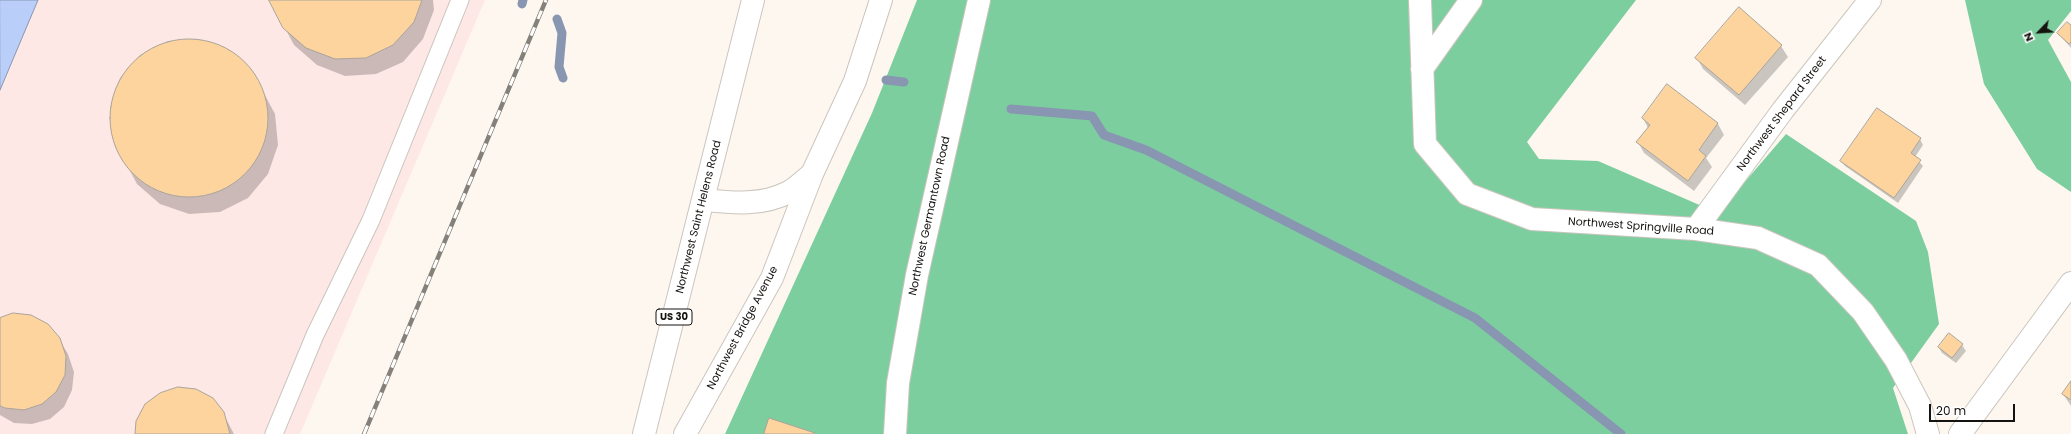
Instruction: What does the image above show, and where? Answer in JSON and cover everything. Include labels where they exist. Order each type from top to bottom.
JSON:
[{"type":"main road","name":"Northwest Saint Helens Road","points":[[644,434],[753,0]]},
{"type":"main road","name":"Northwest Bridge Avenue","points":[[685,434],[772,278],[812,174],[855,81],[882,0]]},
{"type":"main road","name":"Northwest Germantown Road","points":[[895,434],[898,383],[916,275],[979,0]]},
{"type":"main road","name":"Northwest Springville Road","points":[[1420,0],[1425,144],[1467,194],[1532,219],[1696,229],[1758,238],[1818,265],[1863,312],[1896,360],[1920,406],[1928,434]]},
{"type":"main road","points":[[1422,69],[1471,0]]},
{"type":"main road","name":"Northwest Shepard Street","points":[[1696,229],[1783,110],[1870,0]]},
{"type":"main road","name":"Northwest Bridge Avenue","points":[[704,200],[741,204],[762,202],[790,192],[812,174]]},
{"type":"main road","points":[[1960,434],[2071,283]]},
{"type":"lane","points":[[274,434],[315,335],[371,220],[460,0]]},
{"type":"shaded area","points":[[38,0],[485,0],[300,434],[0,434],[0,90]]},
{"type":"green space","points":[[917,0],[1636,0],[1527,142],[1539,159],[1598,161],[1718,213],[1786,134],[1916,221],[1928,252],[1939,324],[1893,388],[1908,434],[725,434],[872,113]]},
{"type":"green space","points":[[1965,0],[2071,0],[2071,11],[2048,40],[2071,82],[2071,192],[2037,169],[1984,84]]},
{"type":"water","points":[[0,0],[38,0],[0,90]]},
{"type":"building","points":[[269,0],[422,0],[414,22],[393,45],[366,58],[335,59],[306,48],[283,28]]},
{"type":"building","points":[[1739,7],[1782,45],[1739,95],[1695,58]]},
{"type":"building","points":[[2067,22],[2071,25],[2071,42],[2069,44],[2057,33]]},
{"type":"building","points":[[197,39],[212,42],[226,48],[245,62],[255,74],[265,95],[268,118],[265,141],[255,162],[245,174],[233,184],[212,194],[197,197],[181,197],[166,194],[145,184],[133,174],[123,162],[113,141],[111,133],[110,110],[113,95],[123,74],[133,62],[145,52],[166,42],[174,40]]},
{"type":"building","points":[[1667,84],[1718,123],[1699,150],[1706,156],[1688,181],[1636,142],[1650,125],[1642,118]]},
{"type":"building","points":[[1877,108],[1921,138],[1911,153],[1921,160],[1894,198],[1840,161]]},
{"type":"building","points":[[13,313],[31,315],[48,324],[60,338],[66,356],[65,375],[56,392],[42,404],[24,410],[0,406],[0,318]]},
{"type":"building","points":[[1949,333],[1963,344],[1952,358],[1938,347]]},
{"type":"building","points":[[2071,381],[2071,400],[2062,394]]},
{"type":"building","points":[[178,387],[196,389],[213,398],[224,412],[230,434],[135,434],[136,421],[145,404],[160,393]]},
{"type":"building","points":[[769,418],[815,433],[815,434],[764,434]]},
{"type":"waterway","points":[[522,4],[523,0]]},
{"type":"waterway","points":[[557,19],[562,33],[559,67],[563,78]]},
{"type":"waterway","points":[[886,80],[904,82]]},
{"type":"waterway","points":[[1011,109],[1092,116],[1104,135],[1146,150],[1475,318],[1621,434]]},
{"type":"railway","points":[[364,434],[546,0]]}]
